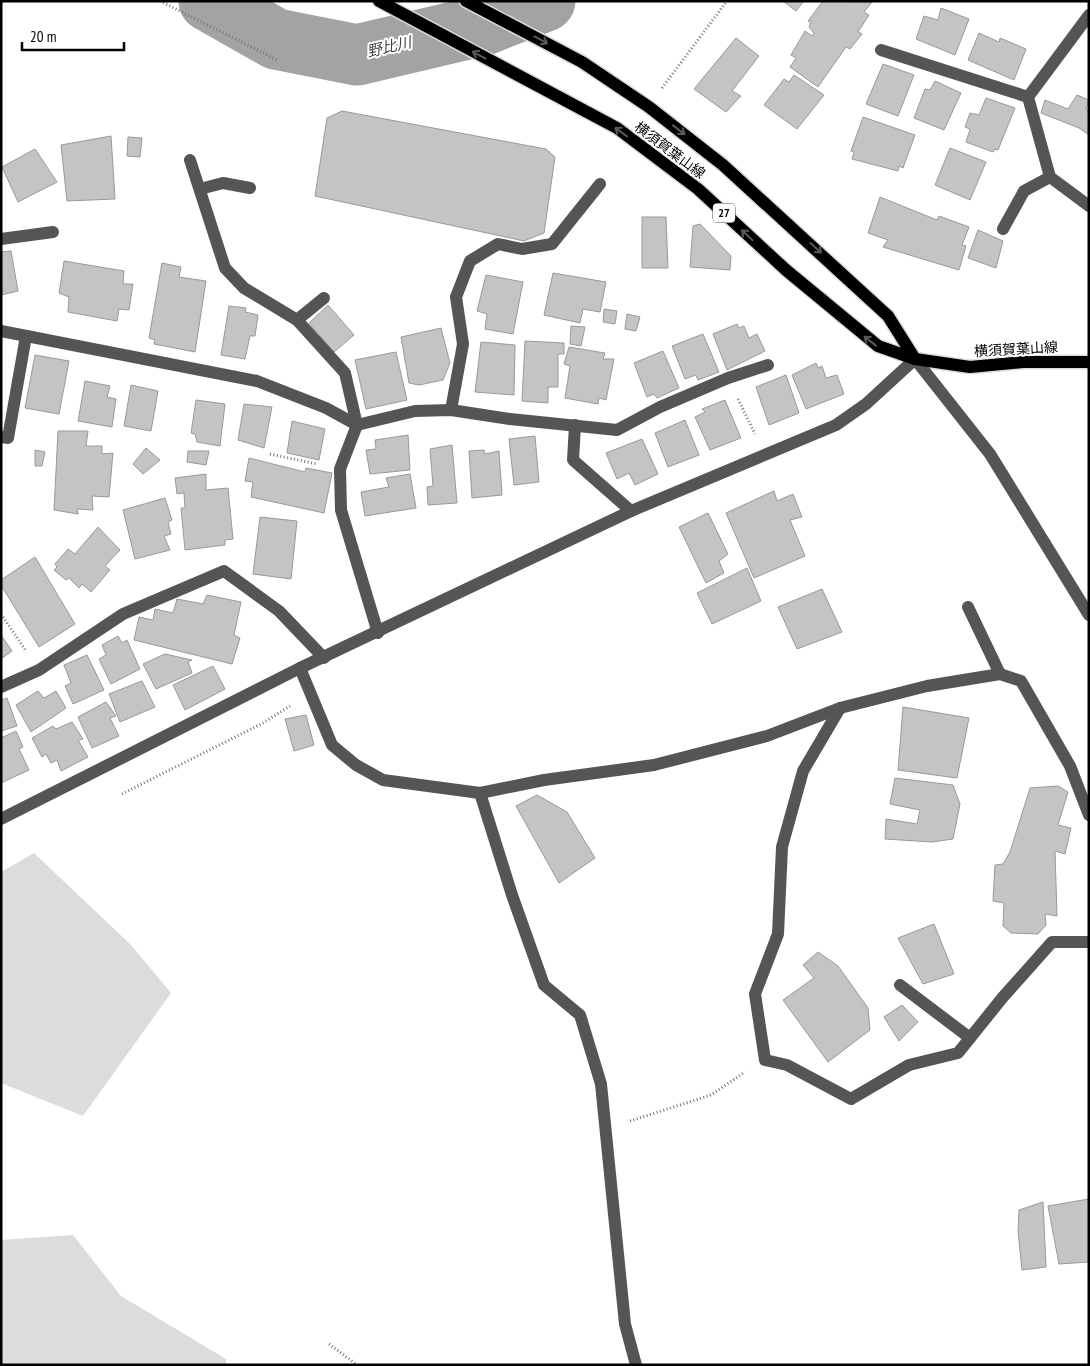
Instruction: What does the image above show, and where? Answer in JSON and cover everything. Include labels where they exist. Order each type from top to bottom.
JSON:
[{"type":"main road","name":"横須賀葉山線","points":[[379,1],[617,128],[698,189],[786,270],[878,346],[915,359],[970,367],[1023,362],[1089,362]]},
{"type":"main road","name":"横須賀葉山線","points":[[466,1],[582,62],[649,107],[723,165],[888,316],[915,359]]},
{"type":"street","points":[[1028,97],[1089,15]]},
{"type":"street","points":[[881,50],[1028,97]]},
{"type":"street","points":[[1028,97],[1050,178],[1089,206]]},
{"type":"street","points":[[190,160],[225,268],[244,288],[297,320],[345,373],[357,425],[340,469],[341,510],[378,633]]},
{"type":"street","points":[[1003,229],[1024,191],[1050,178]]},
{"type":"street","points":[[200,189],[223,183],[250,188]]},
{"type":"street","points":[[450,410],[463,344],[456,297],[470,261],[498,244],[522,249],[552,244],[600,184]]},
{"type":"street","points":[[1,239],[53,232]]},
{"type":"street","points":[[297,320],[324,298]]},
{"type":"street","points":[[1,331],[257,381],[326,408],[357,425],[415,410],[450,410],[510,419],[616,430],[660,407],[728,378],[768,365]]},
{"type":"street","points":[[1,437],[8,438],[26,336]]},
{"type":"street","points":[[1,818],[300,668],[378,633],[631,511],[836,424],[866,404],[915,359],[990,454],[1089,615]]},
{"type":"street","points":[[575,425],[573,460],[631,511]]},
{"type":"street","points":[[1,687],[38,670],[123,614],[224,571],[279,611],[324,658]]},
{"type":"street","points":[[968,607],[1000,674]]},
{"type":"street","points":[[300,668],[332,745],[356,765],[383,780],[480,793],[544,780],[654,765],[767,736],[840,708],[927,686],[1000,674],[1021,680],[1070,766],[1089,815]]},
{"type":"street","points":[[840,708],[803,770],[782,847],[778,934],[755,994],[765,1060],[787,1065],[851,1099],[910,1065],[958,1053],[1004,996],[1052,942],[1089,942]]},
{"type":"street","points":[[480,793],[512,895],[544,984],[580,1015],[601,1084],[625,1324],[636,1365]]},
{"type":"street","points":[[900,985],[970,1038]]},
{"type":"path","points":[[160,1],[277,60]]},
{"type":"path","points":[[661,89],[727,1]]},
{"type":"path","points":[[728,378],[764,454]]},
{"type":"path","points":[[270,454],[340,469]]},
{"type":"path","points":[[1,614],[38,670]]},
{"type":"path","points":[[122,794],[263,723],[309,693]]},
{"type":"path","points":[[605,1129],[711,1094],[765,1060]]},
{"type":"path","points":[[328,1344],[357,1365]]},
{"type":"shaded area","points":[[34,853],[131,945],[171,993],[83,1116],[1,1083],[1,872]]},
{"type":"shaded area","points":[[73,1235],[121,1296],[226,1359],[226,1365],[1,1365],[1,1240]]},
{"type":"building","points":[[783,1],[804,1],[796,11]]},
{"type":"building","points":[[823,1],[872,2],[864,12],[869,15],[858,32],[862,34],[850,49],[846,47],[818,87],[790,67],[796,58],[791,55],[805,31],[812,36],[814,33],[809,27],[811,22],[808,21]]},
{"type":"building","points":[[941,8],[969,19],[955,55],[916,39],[924,16],[938,20]]},
{"type":"building","points":[[979,33],[999,42],[1000,38],[1026,49],[1014,80],[968,60]]},
{"type":"building","points":[[736,38],[759,56],[732,91],[741,96],[726,112],[694,89]]},
{"type":"building","points":[[883,64],[914,75],[898,116],[866,104]]},
{"type":"building","points":[[794,75],[824,95],[797,129],[764,105],[784,79],[789,82]]},
{"type":"building","points":[[935,81],[961,93],[944,130],[914,118],[925,89],[930,90]]},
{"type":"building","points":[[1077,95],[1089,100],[1086,110],[1089,111],[1089,135],[1079,128],[1041,113],[1045,100],[1068,109]]},
{"type":"building","points":[[986,98],[1015,108],[998,150],[995,149],[993,152],[966,142],[970,129],[965,127],[970,113],[979,115]]},
{"type":"building","points":[[342,111],[546,149],[555,157],[544,233],[524,241],[315,196],[327,118]]},
{"type":"building","points":[[863,117],[915,135],[903,168],[899,166],[898,171],[852,159],[854,152],[851,151]]},
{"type":"building","points":[[111,136],[115,199],[67,201],[61,145]]},
{"type":"building","points":[[128,137],[142,138],[140,157],[127,156]]},
{"type":"building","points":[[950,148],[986,162],[970,200],[935,185]]},
{"type":"building","points":[[35,149],[57,182],[18,202],[2,167]]},
{"type":"building","points":[[880,197],[937,220],[939,216],[969,227],[962,245],[966,246],[959,270],[883,247],[888,240],[868,233]]},
{"type":"building","points":[[642,217],[666,217],[668,268],[642,268]]},
{"type":"building","points":[[700,224],[731,256],[730,270],[690,267],[693,226]]},
{"type":"building","points":[[978,230],[1003,241],[996,268],[968,258]]},
{"type":"building","points":[[11,251],[18,291],[1,295],[1,252]]},
{"type":"building","points":[[64,261],[124,271],[123,284],[133,284],[129,310],[119,309],[117,321],[68,312],[69,297],[59,293]]},
{"type":"building","points":[[162,263],[181,267],[179,277],[206,281],[195,352],[154,344],[155,340],[149,338]]},
{"type":"building","points":[[553,273],[606,282],[600,312],[583,309],[580,323],[544,315]]},
{"type":"building","points":[[486,275],[523,282],[513,334],[485,329],[487,314],[477,311]]},
{"type":"building","points":[[328,305],[354,335],[334,352],[309,323]]},
{"type":"building","points":[[229,306],[246,308],[245,312],[258,315],[255,336],[250,336],[245,359],[221,355]]},
{"type":"building","points":[[604,309],[617,311],[615,324],[603,322]]},
{"type":"building","points":[[627,314],[640,317],[636,331],[625,329]]},
{"type":"building","points":[[737,324],[739,328],[744,326],[749,338],[757,334],[765,351],[727,370],[713,334]]},
{"type":"building","points":[[571,326],[585,327],[581,346],[570,344]]},
{"type":"building","points":[[441,328],[450,363],[443,380],[419,385],[409,383],[401,337]]},
{"type":"building","points":[[703,334],[719,372],[698,380],[696,375],[685,379],[672,346]]},
{"type":"building","points":[[525,341],[564,343],[564,354],[558,354],[558,387],[548,387],[548,403],[522,401]]},
{"type":"building","points":[[481,342],[515,345],[514,395],[475,392]]},
{"type":"building","points":[[569,347],[605,353],[603,359],[614,359],[606,400],[599,398],[598,404],[565,398],[570,366],[564,364]]},
{"type":"building","points":[[663,351],[679,388],[657,398],[654,394],[647,397],[634,363]]},
{"type":"building","points":[[396,352],[407,400],[366,409],[355,360]]},
{"type":"building","points":[[35,355],[69,361],[59,414],[25,408]]},
{"type":"building","points":[[816,363],[818,368],[822,366],[826,378],[837,375],[844,394],[806,409],[792,375]]},
{"type":"building","points":[[786,375],[799,413],[769,425],[756,387]]},
{"type":"building","points":[[85,381],[110,386],[107,397],[116,399],[112,427],[78,421]]},
{"type":"building","points":[[131,385],[158,391],[151,431],[124,426]]},
{"type":"building","points":[[196,400],[225,404],[220,446],[197,442],[195,434],[191,433]]},
{"type":"building","points":[[725,400],[741,438],[710,450],[695,417],[705,412],[702,409]]},
{"type":"building","points":[[244,404],[272,407],[264,448],[238,440]]},
{"type":"building","points":[[685,420],[699,455],[668,467],[655,433]]},
{"type":"building","points":[[292,421],[325,429],[319,460],[287,453]]},
{"type":"building","points":[[58,431],[88,431],[86,446],[102,446],[102,454],[113,453],[109,497],[92,496],[93,510],[77,509],[78,514],[54,510]]},
{"type":"building","points":[[408,435],[410,470],[370,474],[366,450],[376,449],[375,440]]},
{"type":"building","points":[[535,436],[539,482],[514,485],[509,439]]},
{"type":"building","points":[[642,439],[658,474],[635,485],[629,473],[617,479],[606,453]]},
{"type":"building","points":[[452,445],[457,503],[428,505],[427,487],[433,486],[430,449]]},
{"type":"building","points":[[146,448],[160,460],[143,474],[133,464]]},
{"type":"building","points":[[35,450],[45,452],[42,466],[35,466]]},
{"type":"building","points":[[484,450],[485,454],[499,451],[502,495],[472,498],[469,451]]},
{"type":"building","points":[[188,451],[209,451],[206,465],[187,462]]},
{"type":"building","points":[[249,458],[305,472],[306,468],[332,473],[324,513],[251,497],[253,482],[245,481]]},
{"type":"building","points":[[206,474],[206,490],[228,488],[233,539],[225,540],[225,545],[185,550],[181,508],[185,508],[184,493],[177,494],[175,478]]},
{"type":"building","points":[[410,474],[416,508],[365,516],[361,492],[389,487],[386,478]]},
{"type":"building","points":[[774,491],[777,501],[793,494],[802,517],[790,520],[805,556],[754,578],[726,513]]},
{"type":"building","points":[[165,498],[172,520],[168,522],[171,534],[164,536],[170,550],[135,559],[123,510]]},
{"type":"building","points":[[708,513],[728,554],[719,561],[724,573],[706,583],[679,527]]},
{"type":"building","points":[[260,517],[297,521],[291,579],[253,574]]},
{"type":"building","points":[[98,527],[120,550],[105,566],[110,570],[91,592],[82,584],[79,588],[69,578],[66,580],[54,570],[57,567],[55,564],[68,549],[75,554]]},
{"type":"building","points":[[35,557],[75,624],[39,647],[1,585],[1,580]]},
{"type":"building","points":[[747,568],[761,601],[712,624],[697,593]]},
{"type":"building","points":[[822,589],[842,632],[797,649],[778,607]]},
{"type":"building","points":[[207,595],[241,602],[234,635],[240,638],[232,664],[134,640],[139,617],[153,620],[155,609],[173,613],[177,599],[203,604]]},
{"type":"building","points":[[1,635],[12,651],[1,659]]},
{"type":"building","points":[[118,636],[122,643],[127,640],[140,669],[111,684],[99,659],[106,655],[102,645]]},
{"type":"building","points":[[165,654],[192,660],[188,662],[192,673],[156,689],[143,664]]},
{"type":"building","points":[[87,655],[104,690],[73,704],[65,686],[71,683],[64,665]]},
{"type":"building","points":[[213,666],[225,689],[185,710],[173,685]]},
{"type":"building","points":[[142,681],[155,707],[120,722],[109,694]]},
{"type":"building","points":[[38,691],[44,698],[56,691],[66,708],[31,732],[16,705]]},
{"type":"building","points":[[7,698],[17,726],[1,731],[1,700]]},
{"type":"building","points":[[106,702],[116,716],[110,718],[119,736],[92,748],[78,717]]},
{"type":"building","points":[[903,707],[969,718],[957,778],[898,770]]},
{"type":"building","points":[[306,715],[314,745],[294,751],[285,719]]},
{"type":"building","points":[[72,722],[83,739],[78,740],[88,757],[61,771],[57,760],[51,763],[46,754],[42,757],[32,738],[53,726],[56,729]]},
{"type":"building","points":[[16,731],[23,747],[19,749],[29,770],[1,783],[1,738]]},
{"type":"building","points":[[895,778],[953,785],[960,804],[953,839],[932,842],[885,839],[886,819],[917,824],[920,810],[890,804]]},
{"type":"building","points":[[1058,786],[1068,792],[1058,825],[1071,828],[1065,854],[1055,851],[1057,916],[1045,914],[1046,925],[1038,934],[1011,933],[1003,926],[1004,903],[993,901],[995,865],[1003,864],[1010,852],[1030,788]]},
{"type":"building","points":[[537,795],[567,812],[595,858],[559,883],[516,806]]},
{"type":"building","points":[[934,924],[954,974],[923,984],[898,938]]},
{"type":"building","points":[[818,952],[838,966],[868,1008],[870,1030],[828,1062],[783,1000],[814,978],[803,965]]},
{"type":"building","points":[[902,1005],[918,1022],[899,1041],[884,1017]]},
{"type":"building","points":[[1089,1199],[1089,1262],[1059,1264],[1048,1206]]},
{"type":"building","points":[[1043,1202],[1046,1267],[1022,1270],[1018,1231],[1019,1210]]},
{"type":"waterway","name":"野比川","points":[[209,1],[276,39],[357,55],[484,25],[545,1]]}]
